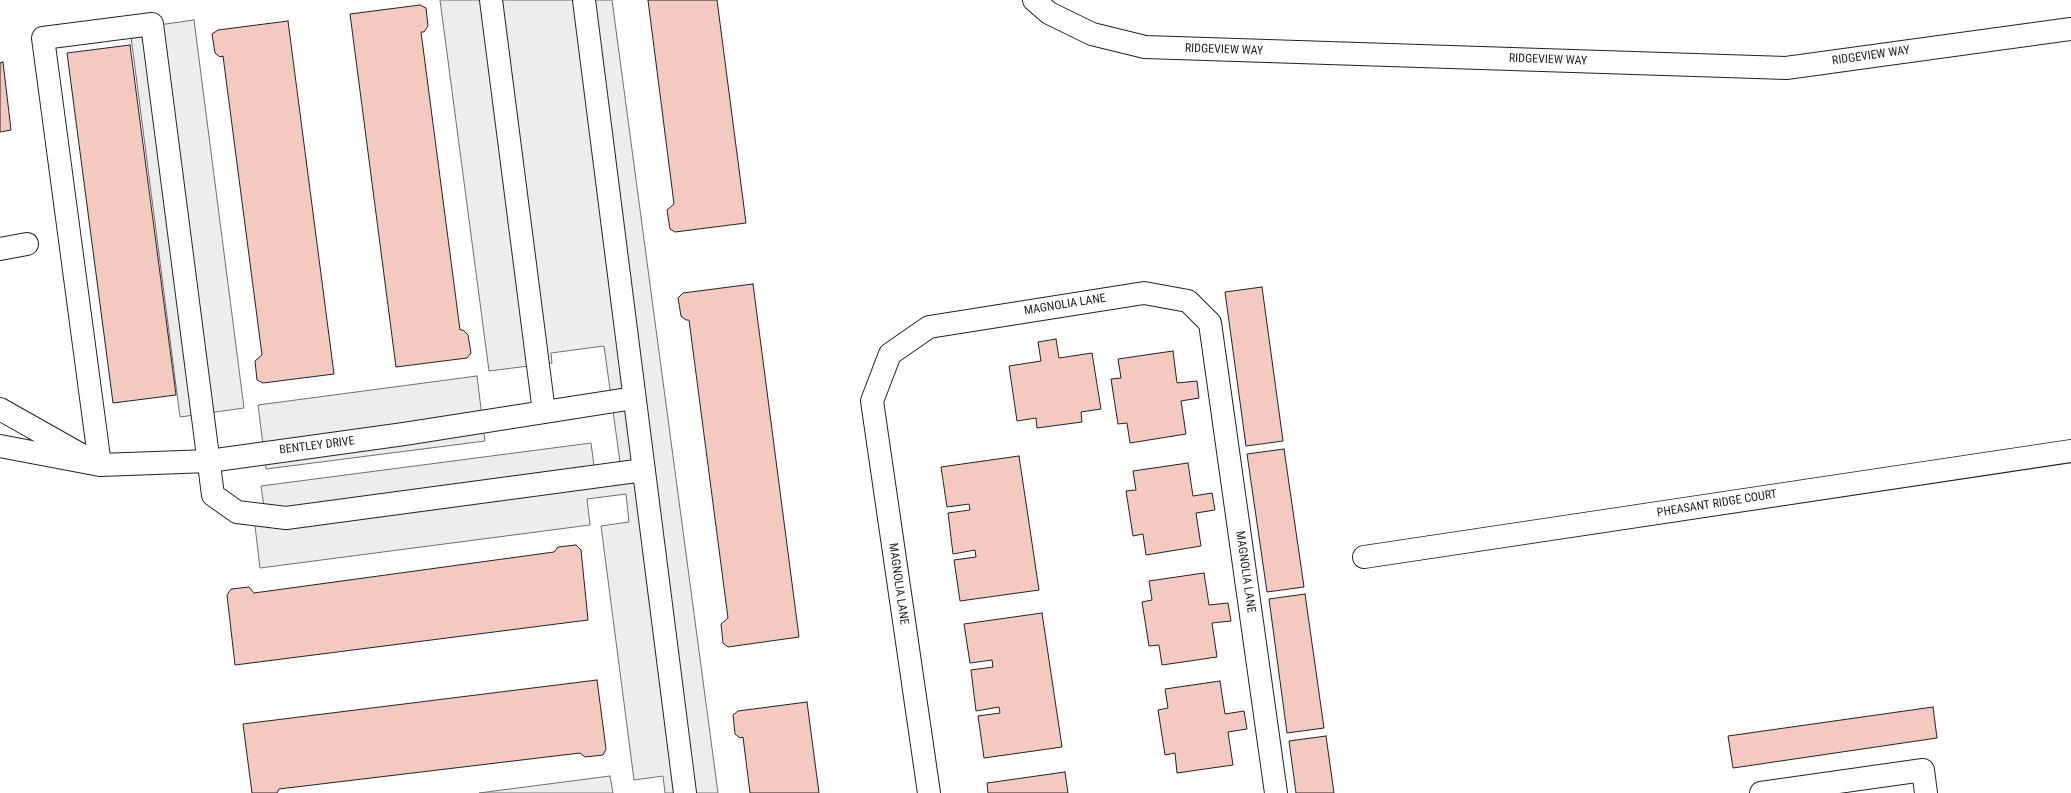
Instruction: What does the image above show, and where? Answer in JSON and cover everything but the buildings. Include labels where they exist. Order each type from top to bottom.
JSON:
[{"type":"street","points":[[491,0],[544,412]]},
{"type":"street","points":[[584,0],[685,793]]},
{"type":"street","name":"RIDGEVIEW WAY","points":[[1034,0],[1049,13],[1092,34],[1146,47],[1778,68],[2071,29]]},
{"type":"street","points":[[100,465],[43,38],[152,24],[213,495],[237,512],[286,518],[644,470]]},
{"type":"street","points":[[0,249],[27,244]]},
{"type":"street","name":"MAGNOLIA LANE","points":[[928,793],[872,400],[890,354],[929,327],[1144,292],[1188,301],[1210,323],[1276,793]]},
{"type":"street","name":"BENTLEY DRIVE","points":[[0,446],[100,465],[209,461],[404,434],[634,398]]},
{"type":"street","points":[[0,409],[100,465]]},
{"type":"street","name":"PHEASANT RIDGE COURT","points":[[1364,557],[2071,451]]},
{"type":"street","points":[[1762,793],[1923,770],[1926,793]]},
{"type":"shaded area","points":[[440,0],[612,0],[718,793],[665,793],[663,776],[634,780],[601,526],[629,522],[626,494],[587,499],[590,525],[260,568],[253,509],[264,507],[261,486],[591,443],[594,466],[620,462],[604,346],[551,353],[552,363],[489,371]]},
{"type":"shaded area","points":[[194,20],[244,408],[180,417],[130,29]]},
{"type":"shaded area","points":[[477,376],[485,441],[266,469],[258,405]]},
{"type":"shaded area","points":[[610,776],[613,793],[479,793]]}]
